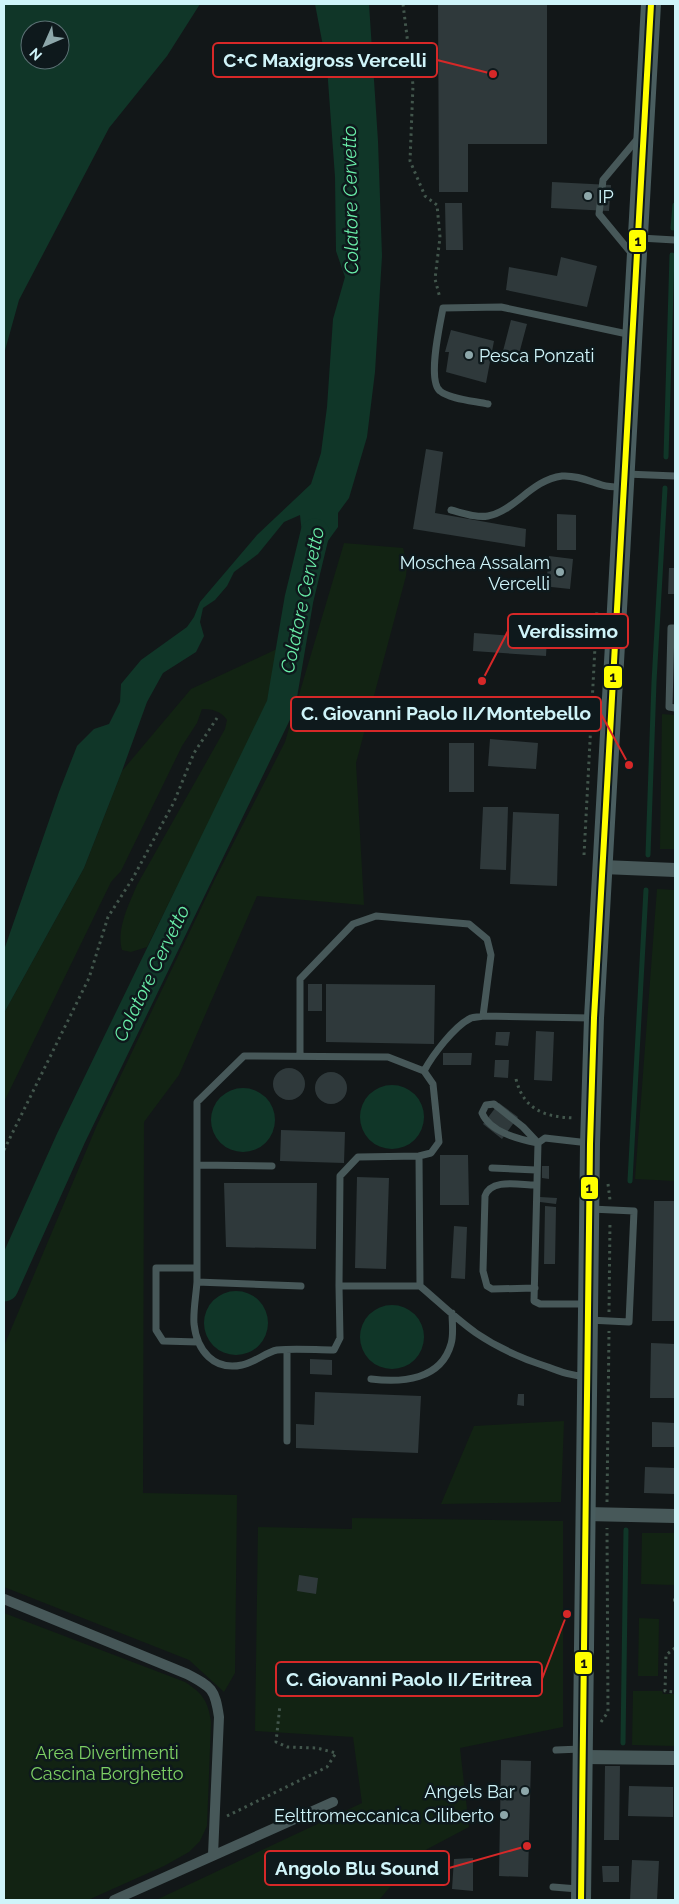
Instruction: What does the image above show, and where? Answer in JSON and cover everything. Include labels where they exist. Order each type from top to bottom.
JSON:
[{"type":"main road","points":[[581,1894],[589,1312],[600,1209],[590,1144],[594,1018],[651,4]]},
{"type":"street","points":[[603,867],[675,870]]},
{"type":"street","points":[[586,1514],[675,1516]]},
{"type":"street","points":[[4,1600],[187,1674],[205,1684],[216,1696],[219,1717],[213,1856]]},
{"type":"street","points":[[583,1753],[675,1758]]},
{"type":"street","points":[[114,1900],[333,1802]]},
{"type":"lane","points":[[636,258],[599,214],[603,180],[644,132]]},
{"type":"lane","points":[[637,238],[675,240]]},
{"type":"lane","points":[[488,404],[446,395],[438,390],[434,377],[438,332],[443,308],[501,308],[632,335]]},
{"type":"lane","points":[[451,510],[472,516],[487,516],[497,513],[543,481],[562,476],[578,477],[604,486],[624,481],[675,476]]},
{"type":"lane","points":[[675,628],[671,628],[672,669],[669,707],[675,708]]},
{"type":"lane","points":[[300,1056],[300,979],[353,924],[376,916],[469,924],[487,939],[491,955],[483,1016]]},
{"type":"lane","points":[[424,1071],[431,1058],[452,1034],[471,1018],[483,1016],[594,1018]]},
{"type":"lane","points":[[244,1056],[388,1057],[424,1071],[433,1084],[439,1142],[431,1153],[419,1156],[358,1157],[340,1176],[340,1338],[334,1350],[275,1350],[243,1365],[225,1367],[211,1359],[200,1347],[194,1324],[197,1282],[197,1102],[244,1056]]},
{"type":"lane","points":[[590,1144],[545,1138],[538,1143],[516,1138],[486,1122],[482,1113],[486,1105],[494,1104],[523,1127],[538,1143],[535,1185],[534,1301],[540,1304],[589,1312],[609,1322],[629,1322],[634,1211],[600,1209]]},
{"type":"lane","points":[[419,1156],[420,1286]]},
{"type":"lane","points":[[198,1165],[272,1166]]},
{"type":"lane","points":[[492,1168],[536,1170]]},
{"type":"lane","points":[[534,1288],[492,1289],[487,1286],[483,1271],[485,1196],[487,1190],[498,1184],[535,1185]]},
{"type":"lane","points":[[197,1268],[156,1268],[156,1330],[163,1341],[198,1342]]},
{"type":"lane","points":[[197,1282],[301,1286]]},
{"type":"lane","points":[[339,1286],[420,1286],[476,1333],[519,1357],[574,1376],[588,1376]]},
{"type":"lane","points":[[371,1379],[393,1382],[422,1376],[441,1364],[452,1344],[452,1313]]},
{"type":"lane","points":[[286,1441],[287,1350]]},
{"type":"lane","points":[[556,1750],[583,1753]]},
{"type":"lane","points":[[554,1887],[581,1894]]},
{"type":"path","points":[[403,4],[413,85],[410,160],[425,196],[437,205],[440,237],[435,279],[443,308]]},
{"type":"path","points":[[4,1150],[89,978],[108,917],[133,878],[170,810],[194,753],[217,718]]},
{"type":"path","points":[[516,1079],[519,1090],[527,1102],[537,1110],[547,1115],[591,1119]]},
{"type":"path","points":[[600,1723],[608,1712],[607,1515],[609,1322],[600,1209],[610,1192],[606,1175]]},
{"type":"path","points":[[675,1648],[666,1655],[664,1670],[665,1692],[675,1692]]},
{"type":"path","points":[[215,1822],[327,1767],[336,1753],[317,1748],[287,1747],[276,1742],[280,1705]]},
{"type":"green space","points":[[344,543],[403,548],[407,564],[406,576],[356,763],[364,905],[257,896],[179,1075],[144,1122],[143,1493],[237,1495],[235,1673],[224,1692],[189,1660],[4,1587],[4,1346],[97,1125],[215,879],[285,742]]},
{"type":"green space","points":[[279,648],[265,710],[147,947],[131,952],[122,950],[121,934],[124,917],[137,885],[225,729],[227,720],[222,714],[213,710],[202,709],[197,723],[182,746],[121,871],[111,882],[4,1102],[4,1013],[84,868],[122,771],[191,689]]},
{"type":"green space","points":[[662,714],[675,715],[675,849],[660,849]]},
{"type":"green space","points":[[657,889],[675,890],[675,1181],[635,1179]]},
{"type":"green space","points":[[564,1421],[561,1502],[441,1504],[474,1426]]},
{"type":"green space","points":[[352,1518],[563,1521],[563,1727],[460,1748],[469,1827],[418,1854],[379,1900],[156,1900],[362,1803],[353,1737],[255,1731],[258,1527],[352,1529]]},
{"type":"green space","points":[[642,1533],[675,1533],[675,1585],[641,1584]]},
{"type":"green space","name":"Area Divertimenti Cascina Borghetto","points":[[4,1613],[185,1682],[200,1694],[208,1708],[211,1722],[207,1826],[200,1841],[189,1852],[164,1866],[88,1900],[4,1900]]},
{"type":"green space","points":[[639,1618],[659,1619],[658,1676],[638,1676]]},
{"type":"green space","points":[[633,1691],[662,1691],[663,1694],[675,1694],[675,1746],[632,1745]]},
{"type":"water","points":[[4,4],[200,4],[167,56],[109,128],[19,300],[4,354]]},
{"type":"water","points":[[315,4],[369,4],[378,141],[382,256],[375,372],[367,437],[349,498],[338,513],[338,527],[306,571],[300,515],[284,522],[258,554],[234,572],[227,586],[215,600],[203,608],[200,622],[204,636],[196,652],[163,673],[147,702],[84,868],[4,1013],[4,950],[77,746],[94,729],[109,724],[120,702],[121,684],[141,660],[187,627],[194,617],[200,602],[257,535],[311,484],[321,453],[327,407],[333,319],[345,277],[336,251],[335,177],[327,67]]},
{"type":"water","points":[[392,1085],[410,1091],[418,1099],[424,1117],[418,1135],[410,1143],[392,1149],[374,1143],[366,1135],[360,1117],[366,1099],[374,1091]]},
{"type":"water","points":[[243,1088],[261,1094],[269,1102],[275,1120],[269,1138],[261,1146],[243,1152],[225,1146],[217,1138],[211,1120],[217,1102],[225,1094]]},
{"type":"water","points":[[236,1291],[254,1297],[262,1305],[268,1323],[262,1341],[254,1349],[236,1355],[218,1349],[210,1341],[204,1323],[210,1305],[218,1297]]},
{"type":"water","points":[[392,1305],[410,1311],[418,1319],[424,1337],[418,1355],[410,1363],[392,1369],[374,1363],[366,1355],[360,1337],[366,1319],[374,1311]]},
{"type":"building","points":[[438,4],[547,4],[547,144],[468,144],[468,192],[439,192]]},
{"type":"building","points":[[552,182],[611,185],[609,211],[551,208]]},
{"type":"building","points":[[445,203],[462,203],[463,250],[446,250]]},
{"type":"building","points":[[561,257],[597,266],[587,307],[506,290],[509,267],[557,276]]},
{"type":"building","points":[[511,320],[527,324],[519,354],[503,351]]},
{"type":"building","points":[[451,330],[494,341],[486,383],[446,372],[449,352],[445,352]]},
{"type":"building","points":[[426,449],[443,452],[435,513],[526,529],[525,547],[413,529]]},
{"type":"building","points":[[557,514],[576,515],[576,550],[557,550]]},
{"type":"building","points":[[549,556],[573,559],[570,589],[542,586],[543,575],[547,576]]},
{"type":"building","points":[[669,568],[675,568],[675,594],[668,594]]},
{"type":"building","points":[[528,619],[548,620],[546,656],[473,651],[474,633],[527,637]]},
{"type":"building","points":[[490,739],[538,743],[536,769],[488,766]]},
{"type":"building","points":[[449,743],[474,743],[474,792],[449,792]]},
{"type":"building","points":[[483,807],[508,807],[506,870],[480,869]]},
{"type":"building","points":[[513,812],[559,814],[557,886],[510,884]]},
{"type":"building","points":[[308,984],[322,984],[322,1011],[308,1011]]},
{"type":"building","points":[[326,984],[435,985],[434,1044],[326,1042]]},
{"type":"building","points":[[536,1031],[554,1032],[552,1081],[534,1080]]},
{"type":"building","points":[[496,1032],[510,1032],[508,1046],[495,1045]]},
{"type":"building","points":[[443,1053],[472,1053],[471,1065],[443,1065]]},
{"type":"building","points":[[495,1060],[509,1060],[508,1078],[494,1077]]},
{"type":"building","points":[[289,1068],[300,1073],[305,1084],[300,1095],[289,1100],[278,1095],[273,1084],[278,1073]]},
{"type":"building","points":[[331,1072],[342,1077],[347,1088],[342,1099],[331,1104],[320,1099],[315,1088],[320,1077]]},
{"type":"building","points":[[499,1103],[518,1117],[502,1139],[483,1124]]},
{"type":"building","points":[[281,1130],[345,1132],[344,1163],[280,1161]]},
{"type":"building","points":[[440,1155],[468,1155],[469,1205],[440,1205]]},
{"type":"building","points":[[542,1166],[549,1166],[549,1179],[542,1178]]},
{"type":"building","points":[[357,1177],[389,1178],[386,1269],[355,1268]]},
{"type":"building","points":[[224,1183],[317,1183],[316,1249],[226,1247]]},
{"type":"building","points":[[540,1197],[557,1198],[556,1204],[540,1202]]},
{"type":"building","points":[[654,1201],[675,1201],[675,1321],[652,1321]]},
{"type":"building","points":[[545,1206],[556,1207],[555,1264],[544,1264]]},
{"type":"building","points":[[454,1226],[467,1227],[465,1279],[451,1278]]},
{"type":"building","points":[[651,1343],[675,1344],[675,1398],[650,1398]]},
{"type":"building","points":[[310,1359],[332,1360],[332,1375],[310,1374]]},
{"type":"building","points":[[315,1392],[421,1396],[418,1453],[296,1448],[296,1424],[314,1425]]},
{"type":"building","points":[[518,1394],[524,1394],[524,1406],[517,1405]]},
{"type":"building","points":[[652,1422],[675,1423],[675,1447],[652,1447]]},
{"type":"building","points":[[645,1467],[675,1468],[675,1494],[644,1493]]},
{"type":"building","points":[[299,1575],[318,1578],[316,1594],[297,1591]]},
{"type":"building","points":[[501,1760],[531,1761],[528,1877],[499,1876]]},
{"type":"building","points":[[605,1766],[620,1766],[619,1840],[604,1840]]},
{"type":"building","points":[[629,1786],[673,1787],[673,1817],[628,1816]]},
{"type":"building","points":[[473,1858],[473,1891],[452,1889],[454,1859]]},
{"type":"building","points":[[632,1860],[659,1861],[657,1900],[630,1900]]},
{"type":"building","points":[[602,1866],[619,1866],[619,1882],[603,1882]]},
{"type":"waterway","points":[[673,228],[675,205]]},
{"type":"waterway","points":[[666,457],[672,255]]},
{"type":"waterway","points":[[648,855],[654,682],[665,488]]},
{"type":"waterway","name":"Colatore Cervetto","points":[[4,1287],[71,1138],[281,705],[299,599],[315,533]]},
{"type":"waterway","points":[[630,1181],[646,890]]},
{"type":"waterway","points":[[623,1743],[626,1530]]},
{"type":"transit line","name":"1","points":[[581,1900],[590,1144],[594,1018],[651,4]]},
{"type":"place","name":"C+C Maxigross Vercelli","points":[[493,74]]},
{"type":"place","name":"IP","points":[[588,196]]},
{"type":"place","name":"Pesca Ponzati","points":[[469,355]]},
{"type":"place","name":"Moschea Assalam Vercelli","points":[[560,572]]},
{"type":"place","name":"Verdissimo","points":[[482,681]]},
{"type":"place","name":"C. Giovanni Paolo II/Montebello","points":[[629,765]]},
{"type":"place","name":"C. Giovanni Paolo II/Eritrea","points":[[567,1614]]},
{"type":"place","name":"Angels Bar","points":[[525,1791]]},
{"type":"place","name":"Eelttromeccanica Ciliberto","points":[[504,1815]]},
{"type":"place","name":"Angolo Blu Sound","points":[[527,1846]]}]
